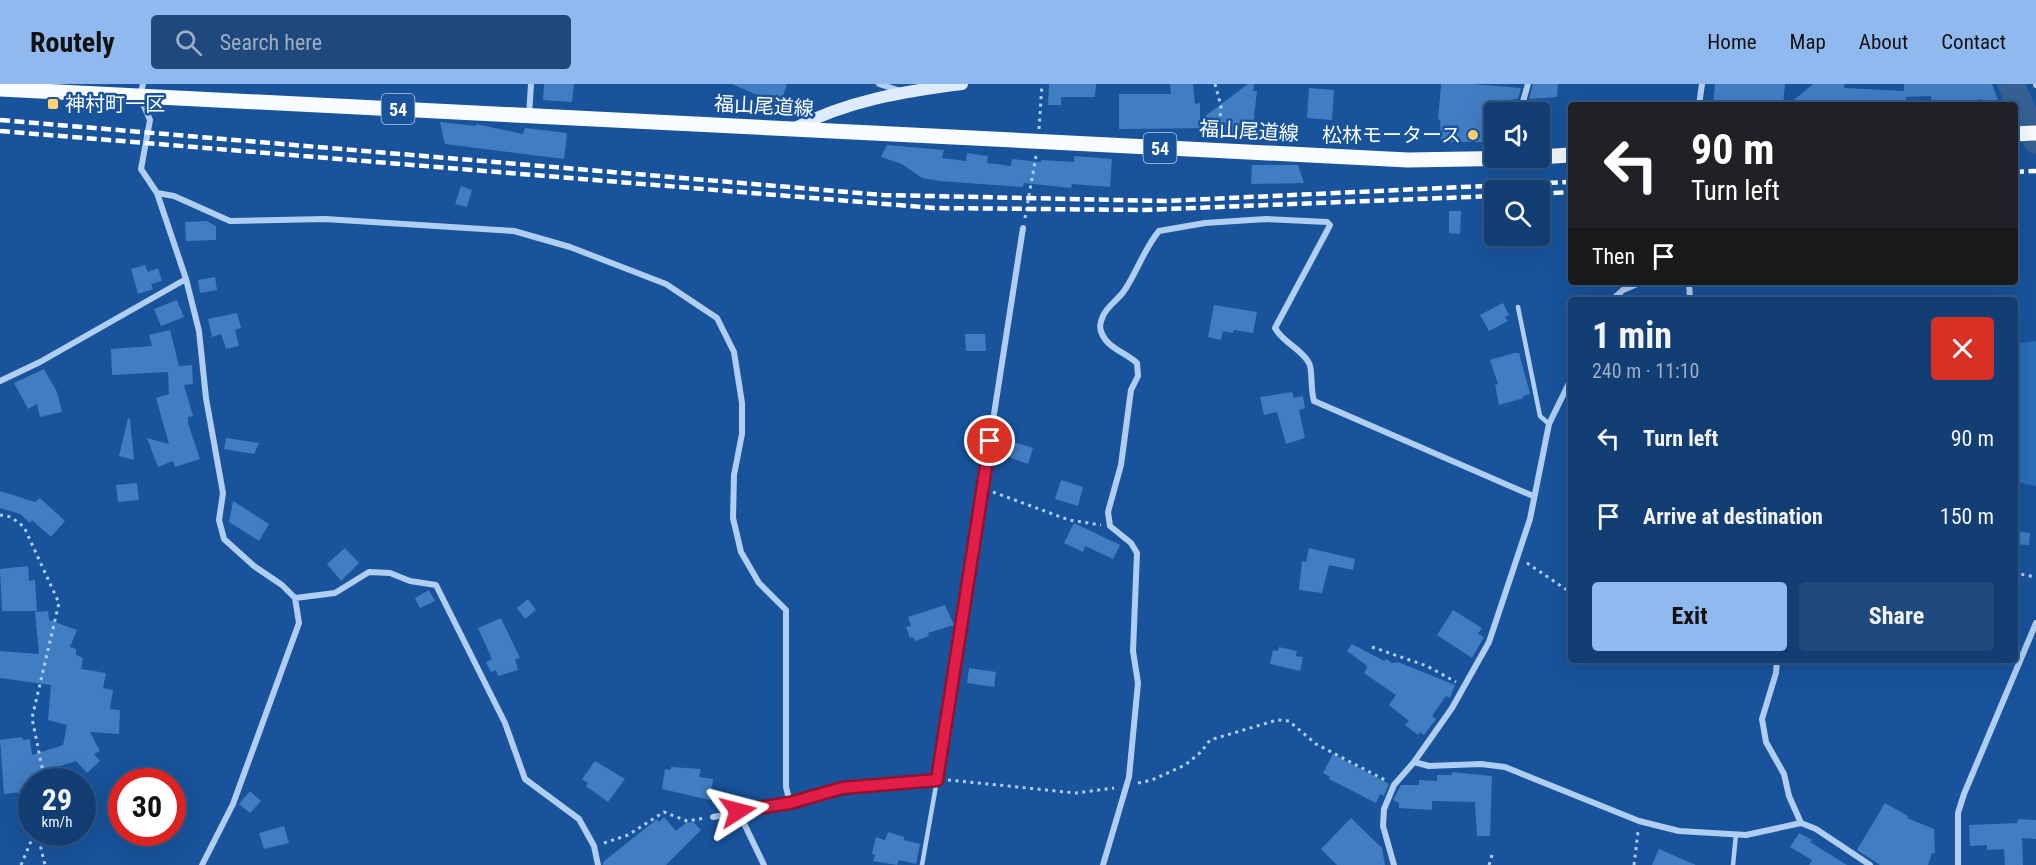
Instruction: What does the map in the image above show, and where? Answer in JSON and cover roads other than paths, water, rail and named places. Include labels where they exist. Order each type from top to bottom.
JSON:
[{"type":"main road","points":[[795,128],[822,115],[902,92],[962,84]]},
{"type":"main road","name":"福山尾道線","points":[[0,89],[142,91],[529,116],[1408,160],[1484,158]]},
{"type":"main road","points":[[1550,156],[1568,155]]},
{"type":"street","points":[[529,116],[531,84]]},
{"type":"street","points":[[879,84],[902,92]]},
{"type":"street","points":[[1523,102],[1528,84]]},
{"type":"street","points":[[1699,102],[1702,84]]},
{"type":"street","points":[[142,91],[150,120],[141,169],[157,193],[186,279],[199,331],[206,398],[223,493],[219,520],[224,539],[295,598],[299,622],[232,804],[202,865]]},
{"type":"street","points":[[157,193],[174,196],[230,221],[325,219],[514,231],[570,247],[666,284],[717,318],[734,352],[742,403],[742,434],[734,476],[733,518],[741,552],[759,583],[786,610],[786,787],[790,803]]},
{"type":"street","points":[[1103,865],[1127,784],[1138,683],[1133,651],[1137,553],[1131,543],[1110,526],[1108,512],[1121,465],[1131,390],[1138,376],[1137,363],[1127,353],[1113,348],[1103,337],[1100,325],[1101,320],[1122,294],[1150,241],[1159,231],[1215,222],[1266,219],[1327,222],[1330,225],[1328,230],[1275,328],[1278,335],[1308,361],[1311,367],[1310,389],[1314,401],[1533,496]]},
{"type":"street","points":[[713,817],[790,803],[842,788],[937,780],[1023,228]]},
{"type":"street","points":[[0,381],[40,362],[186,279]]},
{"type":"street","points":[[1615,297],[1623,290],[1635,285]]},
{"type":"street","points":[[1394,865],[1383,826],[1384,809],[1394,785],[1414,762],[1465,686],[1489,642],[1519,556],[1549,424],[1568,390]]},
{"type":"street","points":[[295,598],[335,593],[369,572],[390,573],[410,581],[436,585],[505,723],[525,779],[579,819],[594,846],[598,865]]},
{"type":"street","points":[[1958,865],[1958,813],[1964,794],[2036,623]]},
{"type":"street","points":[[1777,663],[1776,673],[1762,719],[1766,742],[1784,774],[1789,796],[1801,823]]},
{"type":"street","points":[[1414,762],[1429,766],[1481,764],[1505,767],[1639,821],[1679,831],[1746,835],[1801,823],[1816,829],[1870,865]]},
{"type":"street","points":[[738,811],[764,865]]},
{"type":"lane","points":[[1518,307],[1540,416],[1549,424]]},
{"type":"lane","points":[[922,865],[937,780]]},
{"type":"lane","points":[[1733,865],[1736,834]]},
{"type":"waterway","points":[[2011,84],[2036,140]]},
{"type":"railway","points":[[0,120],[883,195],[1165,201],[1568,182]]},
{"type":"railway","points":[[0,131],[934,208],[1143,210],[1484,196]]},
{"type":"railway","points":[[2018,172],[2036,171]]},
{"type":"railway","points":[[1550,193],[1568,192]]},
{"type":"place","name":"神村町一区","points":[[53,104]]},
{"type":"place","name":"松林モータース","points":[[1473,135]]}]
